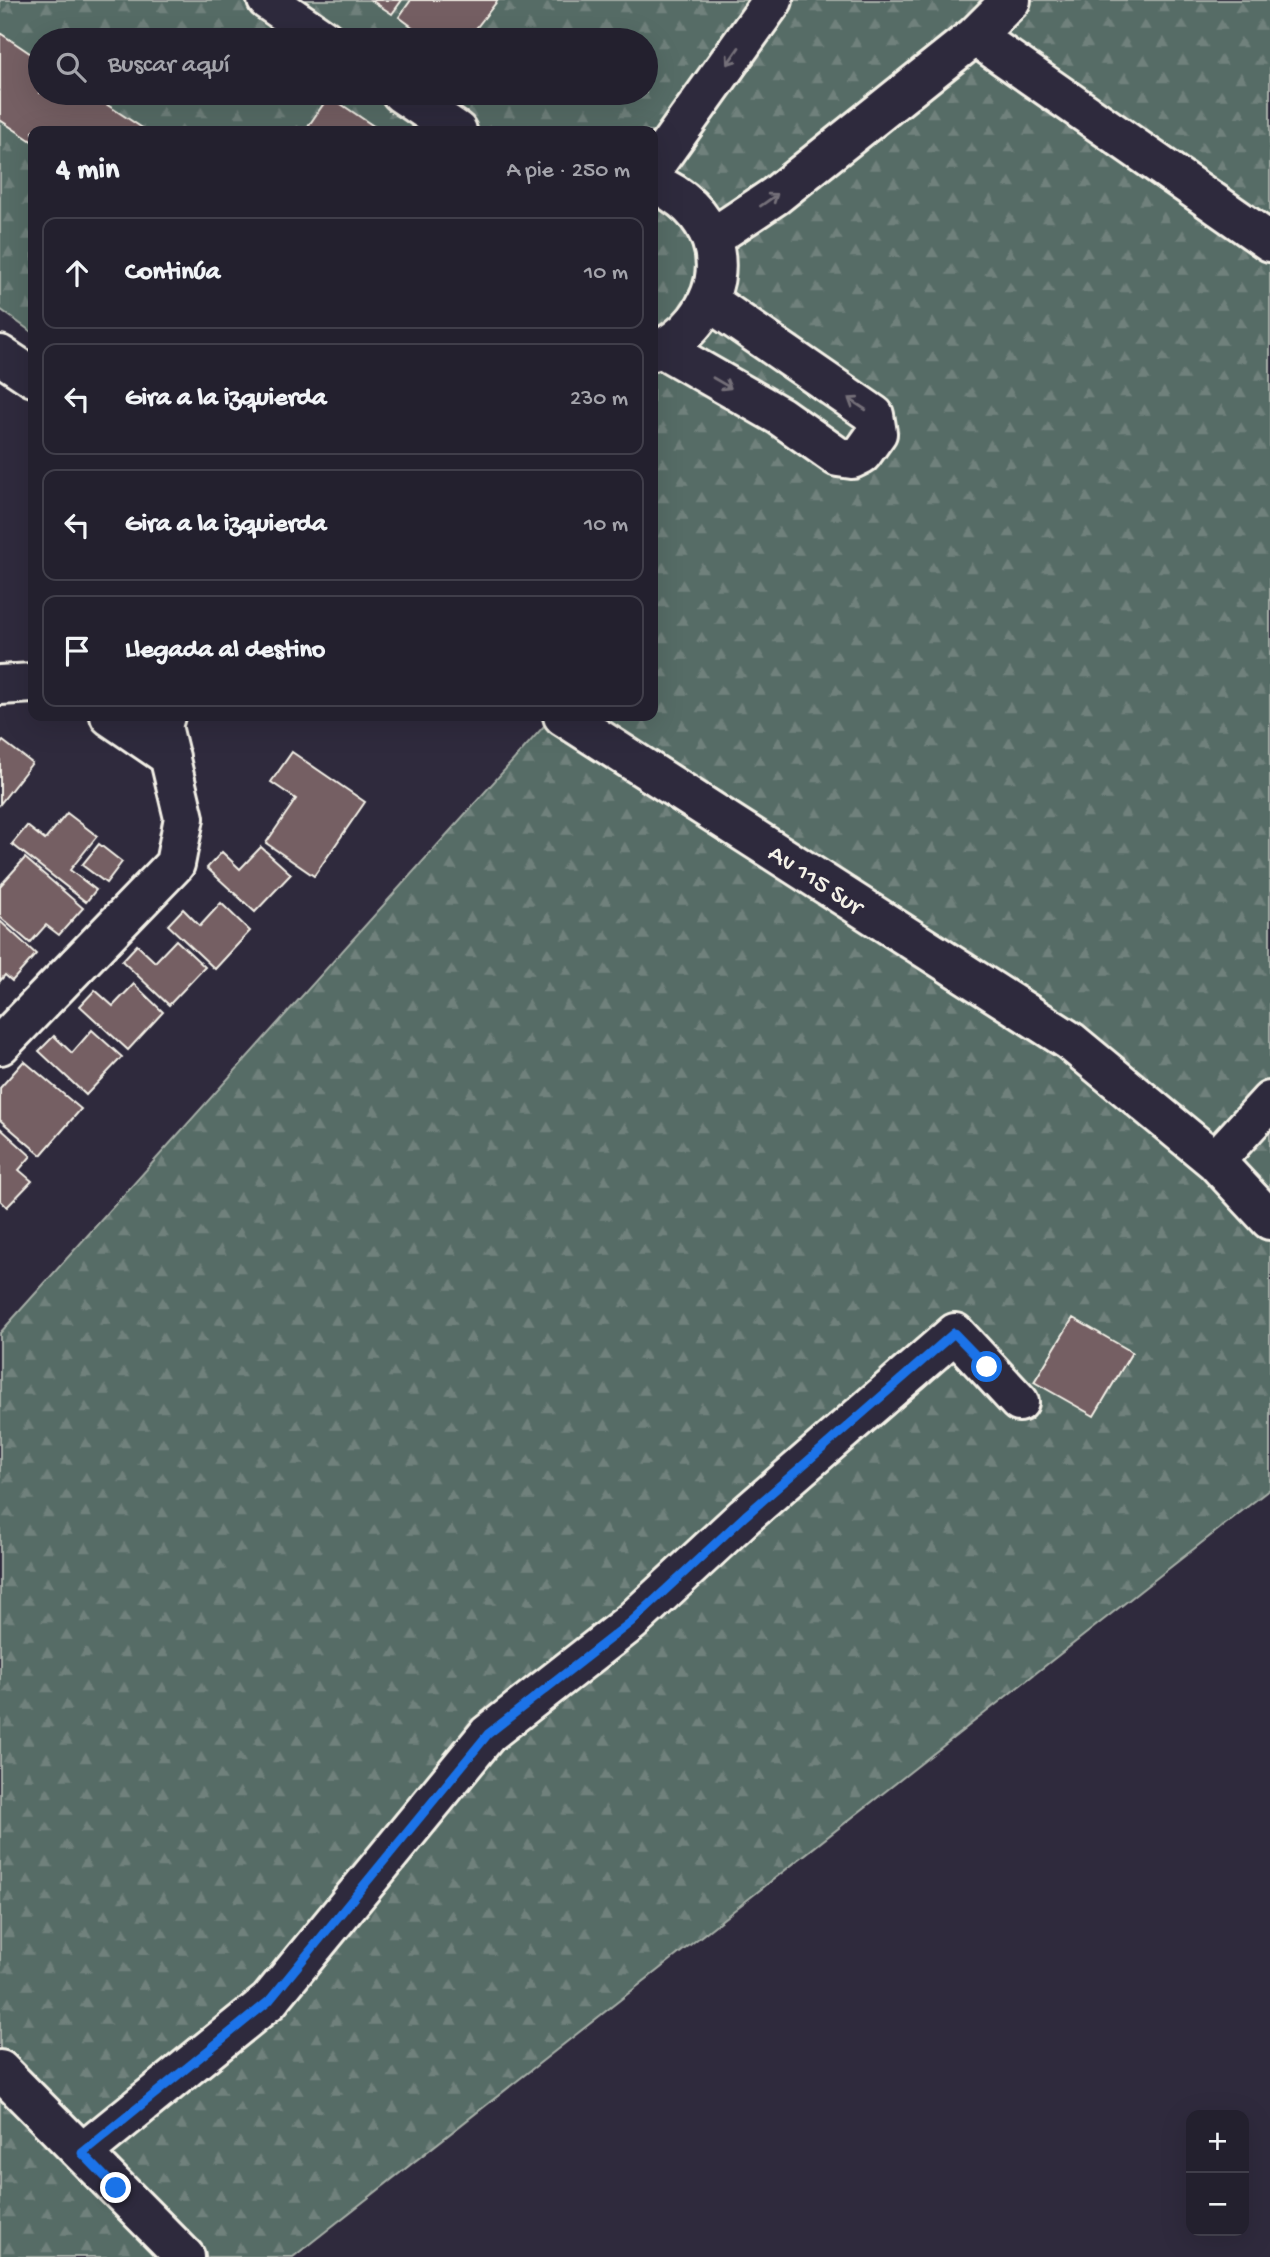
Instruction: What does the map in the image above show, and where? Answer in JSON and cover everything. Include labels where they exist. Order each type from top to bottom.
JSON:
[{"type":"street","points":[[267,0],[308,28]]},
{"type":"street","points":[[658,162],[773,0]]},
{"type":"street","points":[[712,238],[775,197],[975,36],[1011,0]]},
{"type":"street","points":[[975,36],[1270,242]]},
{"type":"street","points":[[419,105],[450,126]]},
{"type":"street","points":[[658,185],[675,192],[699,214],[712,238],[716,275],[710,302],[690,328],[658,350],[780,416],[838,457],[852,459],[862,454],[877,433],[874,415],[710,302]]},
{"type":"street","points":[[0,355],[28,374]]},
{"type":"street","points":[[780,416],[813,375]]},
{"type":"street","points":[[0,685],[28,683]]},
{"type":"street","points":[[117,721],[170,757]]},
{"type":"street","points":[[0,1045],[175,864],[184,818],[162,726],[164,721]]},
{"type":"street","name":"Av 115 Sur","points":[[571,721],[1070,1041],[1214,1161],[1270,1220]]},
{"type":"street","points":[[1214,1161],[1270,1101]]},
{"type":"street","points":[[82,2153],[269,2001],[488,1734],[631,1622],[745,1516],[954,1333],[1019,1402]]},
{"type":"street","points":[[0,2071],[185,2257]]},
{"type":"street","points":[[0,2071],[185,2257]]},
{"type":"green space","points":[[0,0],[1270,0],[1270,1489],[293,2257],[0,2257],[0,1333],[549,721],[658,721],[658,126],[28,126],[28,329],[0,309]]},
{"type":"building","points":[[371,0],[402,0],[392,14]]},
{"type":"building","points":[[411,0],[498,0],[476,28],[414,28],[399,17]]},
{"type":"building","points":[[0,33],[28,52],[28,105],[107,105],[139,126],[28,126],[28,139],[0,120]]},
{"type":"building","points":[[323,105],[342,105],[374,126],[308,126]]},
{"type":"building","points":[[3,741],[32,763],[0,804],[0,745]]},
{"type":"building","points":[[292,752],[365,802],[314,876],[266,843],[296,799],[271,782]]},
{"type":"building","points":[[67,813],[97,836],[70,870],[96,890],[86,902],[12,844],[27,826],[45,840]]},
{"type":"building","points":[[99,844],[122,862],[106,883],[82,865]]},
{"type":"building","points":[[261,847],[291,874],[255,912],[207,868],[222,852],[240,869]]},
{"type":"building","points":[[25,858],[83,908],[59,935],[46,925],[30,943],[0,917],[0,886]]},
{"type":"building","points":[[221,903],[250,931],[215,969],[168,925],[183,909],[200,926]]},
{"type":"building","points":[[0,921],[36,954],[12,981],[5,975],[0,981]]},
{"type":"building","points":[[176,940],[205,967],[169,1005],[122,961],[137,945],[155,962]]},
{"type":"building","points":[[134,984],[163,1012],[128,1050],[80,1006],[95,990],[113,1006]]},
{"type":"building","points":[[92,1030],[122,1057],[86,1095],[39,1051],[54,1036],[72,1053]]},
{"type":"building","points":[[24,1061],[81,1109],[41,1155],[0,1120],[0,1088]]},
{"type":"building","points":[[0,1128],[31,1156],[19,1170],[32,1181],[7,1207],[0,1200]]},
{"type":"building","points":[[1073,1318],[1132,1352],[1094,1416],[1034,1382]]},
{"type":"route","points":[[116,2188],[82,2153],[269,2001],[488,1734],[631,1622],[745,1516],[954,1333],[987,1367]]}]
